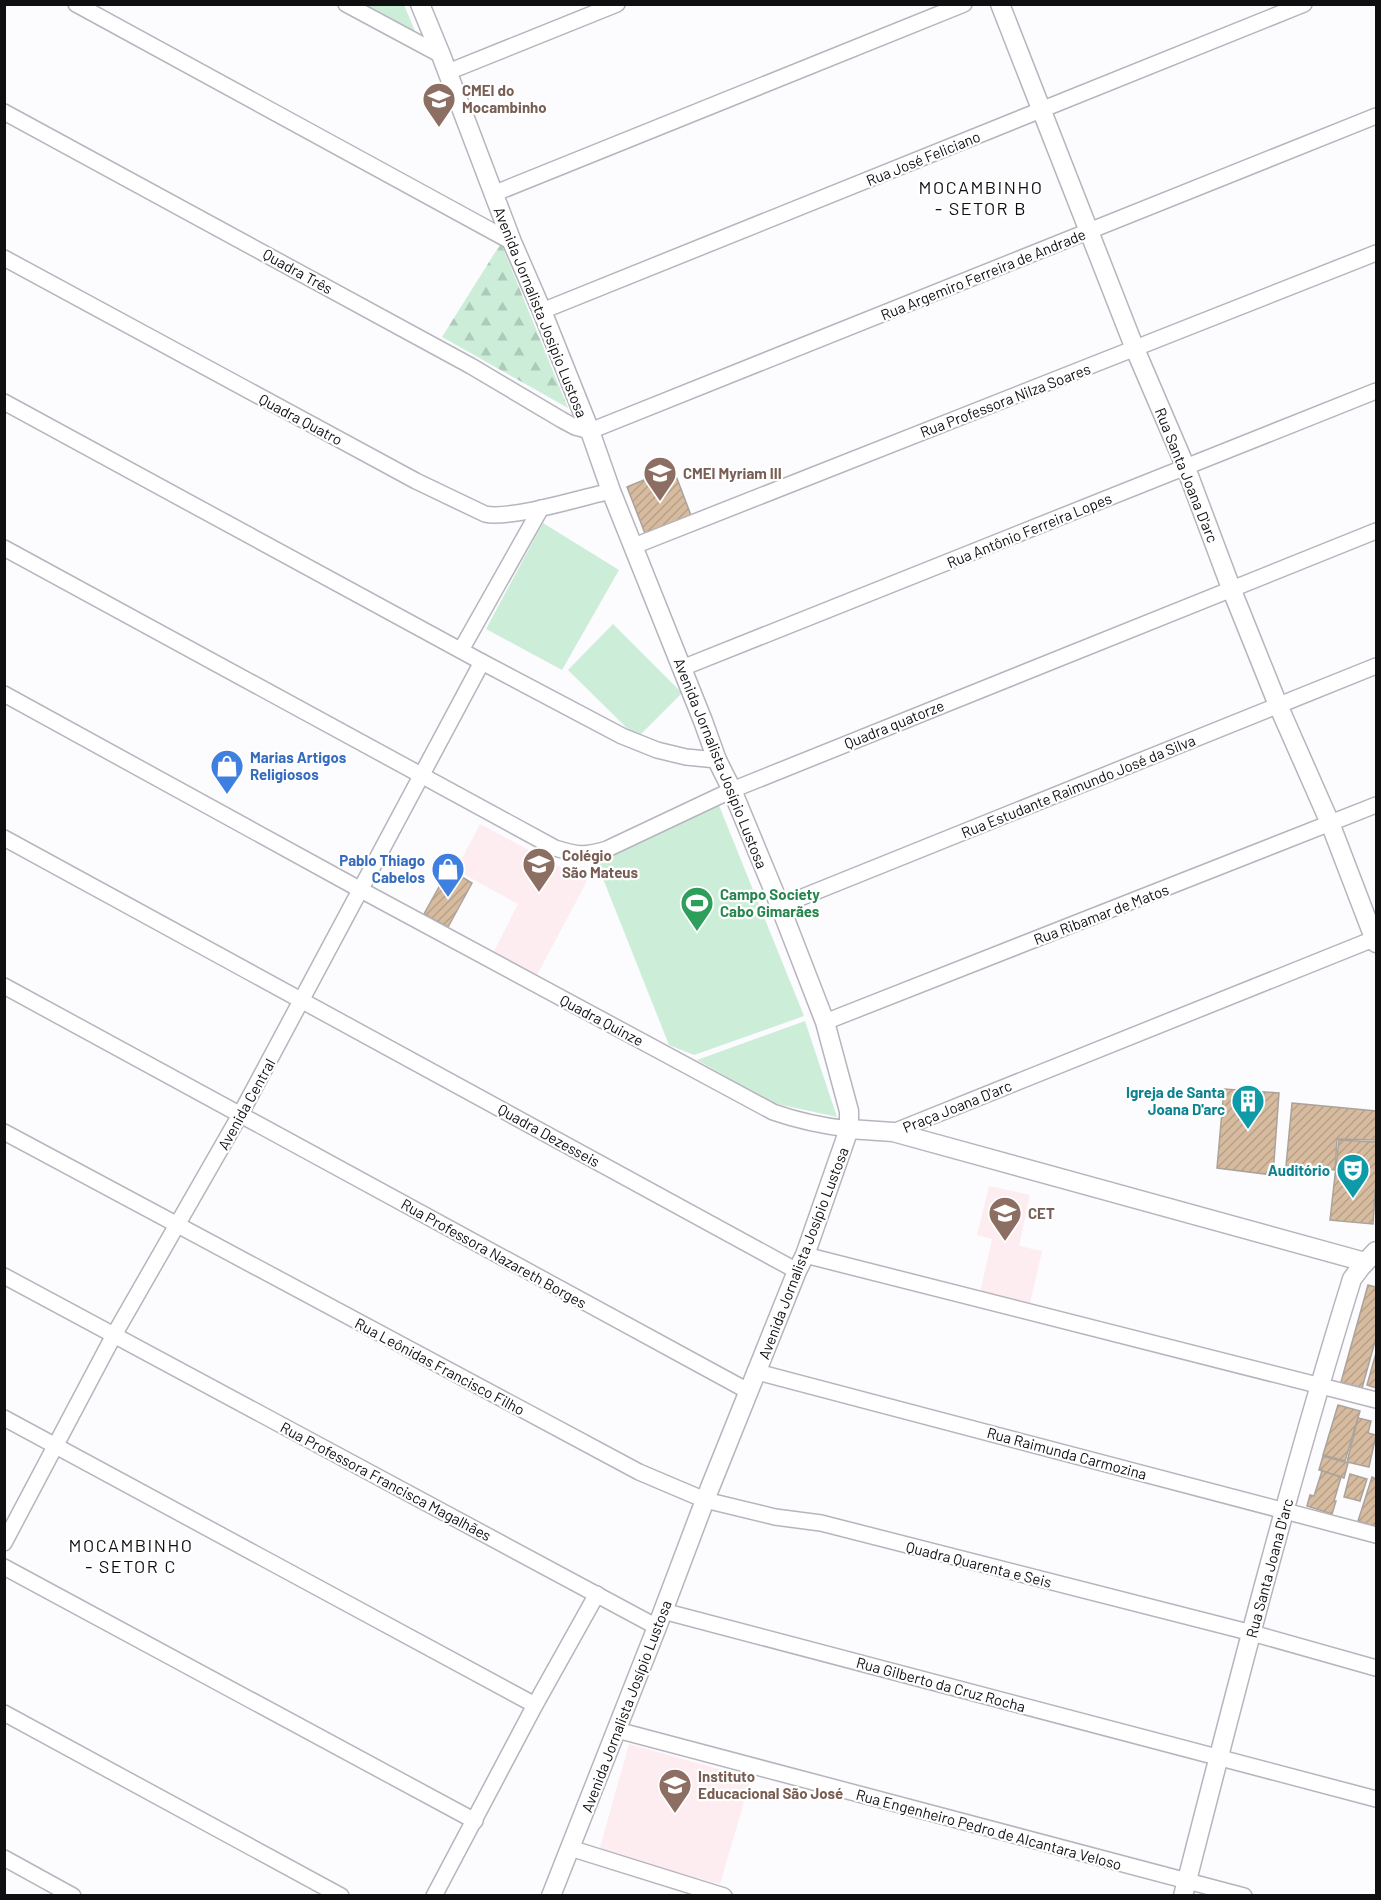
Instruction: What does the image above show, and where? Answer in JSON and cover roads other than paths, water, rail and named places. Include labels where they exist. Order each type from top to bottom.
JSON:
[{"type":"street","points":[[76,4],[512,242]]},
{"type":"street","points":[[346,4],[441,55]]},
{"type":"street","name":"Avenida Jornalista Josípio Lustosa","points":[[420,4],[512,242],[590,431],[717,760],[732,790],[780,906],[825,1022],[849,1111],[849,1129],[801,1263],[748,1391],[551,1896]]},
{"type":"street","points":[[448,72],[617,4]]},
{"type":"street","points":[[493,194],[964,4]]},
{"type":"street","name":"Rua Santa Joana D'arc","points":[[1000,4],[1135,349],[1186,468],[1231,588],[1376,940]]},
{"type":"street","name":"Rua José Feliciano","points":[[542,311],[1304,4]]},
{"type":"street","name":"Quadra Três","points":[[4,112],[471,366],[562,420],[590,431]]},
{"type":"street","name":"Rua Argemiro Ferreira de Andrade","points":[[590,431],[1377,116]]},
{"type":"street","name":"Rua Professora Nilza Soares","points":[[634,546],[1377,253]]},
{"type":"street","name":"Quadra Quatro","points":[[4,258],[450,498],[491,515],[542,508],[611,490]]},
{"type":"street","name":"Rua Antônio Ferreira Lopes","points":[[682,668],[1377,391]]},
{"type":"street","points":[[4,402],[622,736],[657,750],[686,757],[717,760]]},
{"type":"street","points":[[461,650],[542,508]]},
{"type":"street","name":"Quadra quatorze","points":[[4,548],[555,848],[576,855],[607,849],[732,790],[1377,531]]},
{"type":"street","name":"Avenida Central","points":[[4,1543],[114,1335],[240,1115],[482,662]]},
{"type":"street","name":"Rua Estudante Raimundo José da Silva","points":[[780,906],[1377,666]]},
{"type":"street","name":"Quadra Quinze","points":[[4,694],[773,1112],[801,1122],[849,1129]]},
{"type":"street","name":"Rua Ribamar de Matos","points":[[825,1022],[1377,805]]},
{"type":"street","name":"Quadra Dezesseis","points":[[4,838],[301,1000],[801,1263],[1377,1400]]},
{"type":"street","name":"Praça Joana D'arc","points":[[893,1132],[1376,940]]},
{"type":"street","name":"Rua Professora Nazareth Borges","points":[[4,986],[748,1391]]},
{"type":"street","points":[[849,1129],[893,1132]]},
{"type":"street","name":"Rua Leônidas Francisco Filho","points":[[4,1132],[639,1472],[705,1500]]},
{"type":"street","name":"Praça Joana D'arc","points":[[893,1132],[1373,1259]]},
{"type":"street","name":"Rua Santa Joana D'arc","points":[[1185,1888],[1319,1385],[1352,1279],[1373,1259]]},
{"type":"street","name":"Rua Professora Francisca Magalhães","points":[[4,1276],[597,1594],[660,1619]]},
{"type":"street","name":"Rua Raimunda Carmozina","points":[[757,1372],[1377,1535]]},
{"type":"street","points":[[4,1418],[536,1705]]},
{"type":"street","name":"Quadra Quarenta e Seis","points":[[705,1500],[776,1517],[821,1523],[1252,1633]]},
{"type":"street","points":[[4,1567],[475,1821]]},
{"type":"street","points":[[434,1896],[597,1594]]},
{"type":"street","name":"Rua Gilberto da Cruz Rocha","points":[[660,1619],[1219,1757],[1377,1799]]},
{"type":"street","points":[[1252,1633],[1377,1668]]},
{"type":"street","points":[[4,1713],[341,1896]]},
{"type":"street","name":"Rua Engenheiro Pedro de Alcantara Veloso","points":[[617,1730],[1185,1888],[1244,1896]]},
{"type":"street","points":[[570,1848],[724,1896]]},
{"type":"street","points":[[4,1858],[73,1896]]},
{"type":"place","name":"CMEI do Mocambinho","points":[[439,128]]},
{"type":"place","name":"CMEI Myriam III","points":[[660,502]]},
{"type":"place","name":"Marias Artigos Religiosos","points":[[227,795]]},
{"type":"place","name":"Colégio São Mateus","points":[[539,893]]},
{"type":"place","name":"Pablo Thiago Cabelos","points":[[448,898]]},
{"type":"place","name":"Campo Society Cabo Gimarães","points":[[697,932]]},
{"type":"place","name":"Igreja de Santa Joana D'arc","points":[[1248,1130]]},
{"type":"place","name":"Auditório","points":[[1353,1199]]},
{"type":"place","name":"CET","points":[[1005,1242]]},
{"type":"place","name":"Instituto Educacional São José","points":[[675,1814]]},
{"type":"district","name":"MOCAMBINHO - SETOR B","points":[[981,198]]},
{"type":"district","name":"MOCAMBINHO - SETOR C","points":[[131,1555]]}]
